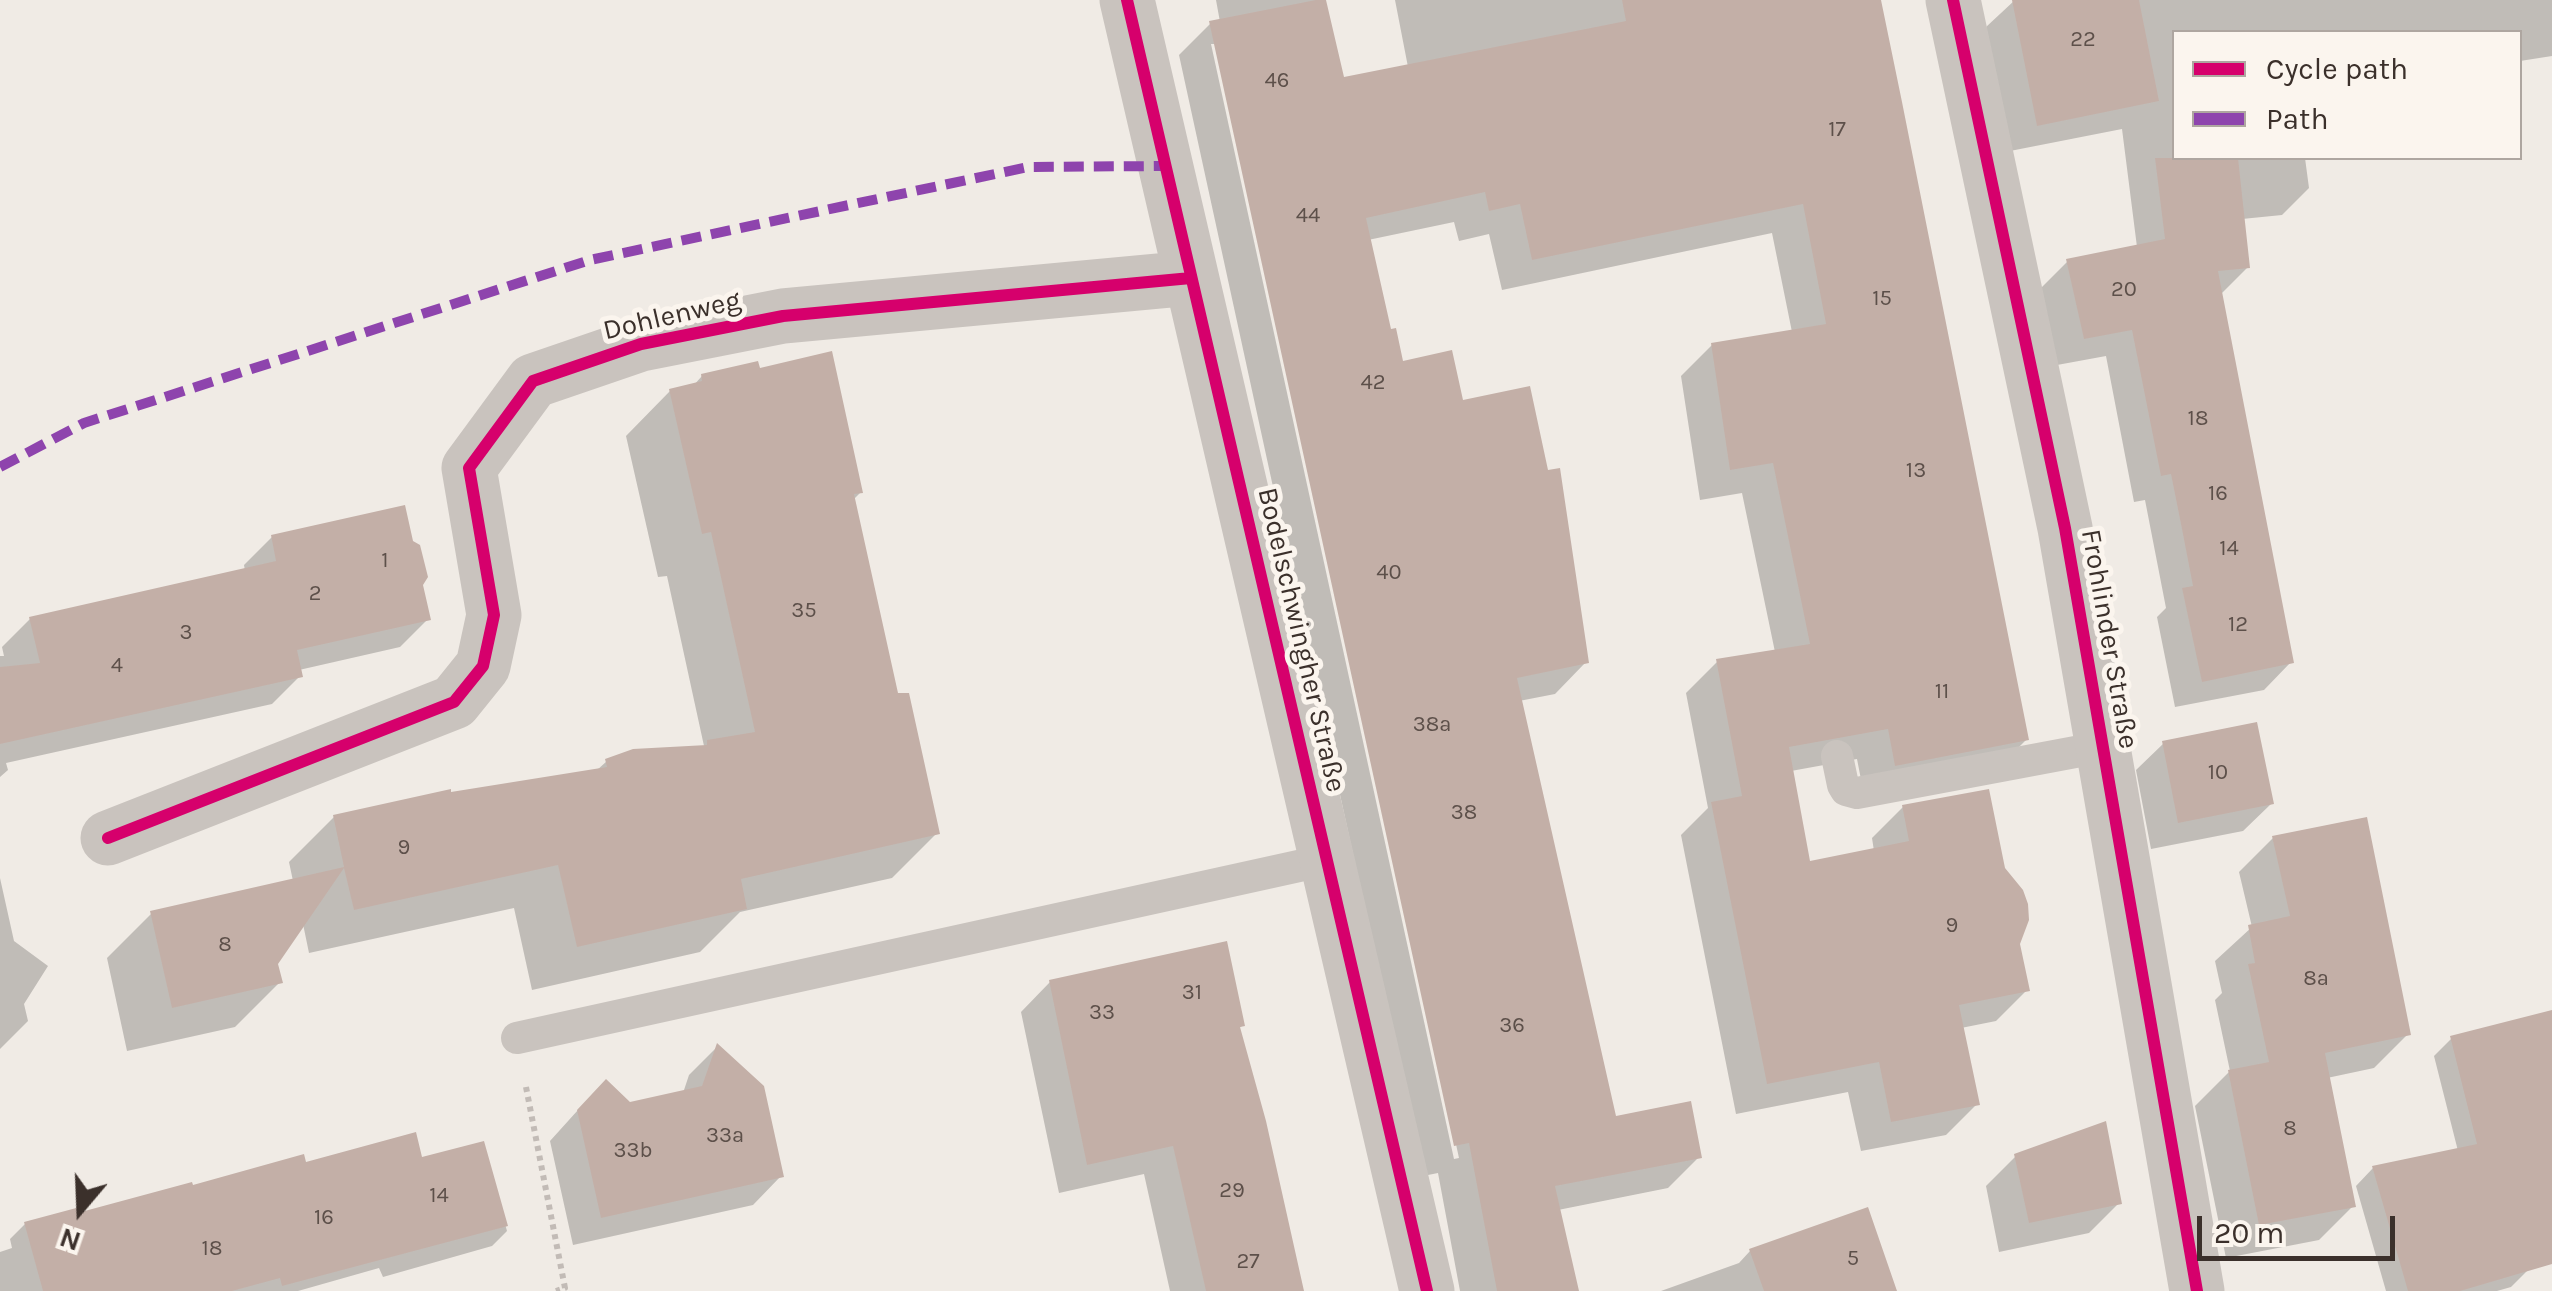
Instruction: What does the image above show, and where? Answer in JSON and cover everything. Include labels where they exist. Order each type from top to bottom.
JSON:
[{"type":"street","name":"Bodelschwingher Straße","points":[[1126,0],[1427,1291]]},
{"type":"street","name":"Frohlinder Straße","points":[[1953,0],[2064,528],[2196,1291]]},
{"type":"street","name":"Dohlenweg","points":[[108,838],[454,702],[484,666],[494,615],[469,468],[533,381],[641,344],[783,316],[1191,278]]},
{"type":"lane","points":[[1837,756],[1843,785],[1857,793],[2102,747]]},
{"type":"lane","points":[[517,1038],[1326,860]]},
{"type":"path","points":[[517,1038],[565,1288],[556,1291]]},
{"type":"building","points":[[1326,0],[1344,77],[1626,21],[1622,0],[1881,0],[1902,102],[2029,740],[1895,766],[1888,729],[1789,747],[1810,861],[1909,841],[1902,805],[1989,789],[2005,868],[2023,890],[2028,904],[2029,920],[2020,944],[2030,991],[1959,1005],[1980,1105],[1891,1122],[1879,1062],[1767,1084],[1711,802],[1742,796],[1716,659],[1810,644],[1773,463],[1730,470],[1711,343],[1826,324],[1803,204],[1532,260],[1520,204],[1489,211],[1485,192],[1366,218],[1391,329],[1396,328],[1403,361],[1452,350],[1463,400],[1530,386],[1548,470],[1560,468],[1589,663],[1517,678],[1616,1116],[1691,1101],[1702,1158],[1555,1186],[1579,1291],[1497,1291],[1469,1143],[1454,1146],[1209,21]]},
{"type":"building","points":[[2012,0],[2139,0],[2159,101],[2037,126]]},
{"type":"building","points":[[2155,158],[2238,160],[2250,268],[2218,271],[2294,663],[2202,682],[2182,588],[2193,586],[2182,529],[2171,474],[2161,476],[2132,330],[2084,339],[2066,259],[2165,239]]},
{"type":"building","points":[[832,351],[863,493],[854,494],[898,693],[909,693],[940,834],[741,879],[747,909],[577,947],[558,865],[354,910],[344,868],[278,964],[283,983],[172,1008],[150,911],[344,867],[333,815],[451,789],[607,767],[605,759],[633,749],[707,745],[707,740],[755,732],[711,532],[702,534],[669,389],[702,381],[701,374],[758,361],[760,368]]},
{"type":"building","points":[[405,505],[413,541],[420,545],[428,577],[423,585],[431,620],[297,650],[303,677],[0,744],[0,667],[40,663],[29,617],[276,561],[271,535]]},
{"type":"building","points":[[2257,722],[2274,804],[2178,823],[2162,741]]},
{"type":"building","points":[[2367,817],[2411,1035],[2325,1053],[2356,1207],[2259,1225],[2228,1070],[2269,1062],[2248,964],[2255,963],[2248,925],[2290,916],[2272,836]]},
{"type":"building","points":[[1227,941],[1245,1026],[1240,1027],[1266,1121],[1304,1291],[1206,1291],[1173,1146],[1087,1165],[1049,980]]},
{"type":"building","points":[[2552,1010],[2552,1264],[2460,1291],[2408,1291],[2372,1166],[2477,1144],[2450,1036]]},
{"type":"building","points":[[717,1043],[764,1086],[784,1177],[601,1218],[577,1110],[606,1079],[630,1102],[702,1086]]},
{"type":"building","points":[[2106,1121],[2122,1204],[2029,1223],[2014,1154]]},
{"type":"building","points":[[416,1132],[422,1157],[484,1141],[508,1226],[282,1286],[280,1278],[232,1291],[43,1291],[24,1222],[80,1207],[81,1212],[192,1182],[193,1185],[304,1154],[306,1162]]},
{"type":"building","points":[[1868,1207],[1897,1291],[1764,1291],[1749,1249]]},
{"type":"marked path","points":[[0,467],[84,423],[590,260],[1028,167],[1163,166]]},
{"type":"cycle path","points":[[1127,0],[1427,1291]]},
{"type":"cycle path","points":[[1953,0],[2065,528],[2197,1291]]},
{"type":"cycle path","points":[[108,838],[454,702],[483,666],[494,615],[469,468],[533,381],[641,344],[783,316],[1191,278]]}]
